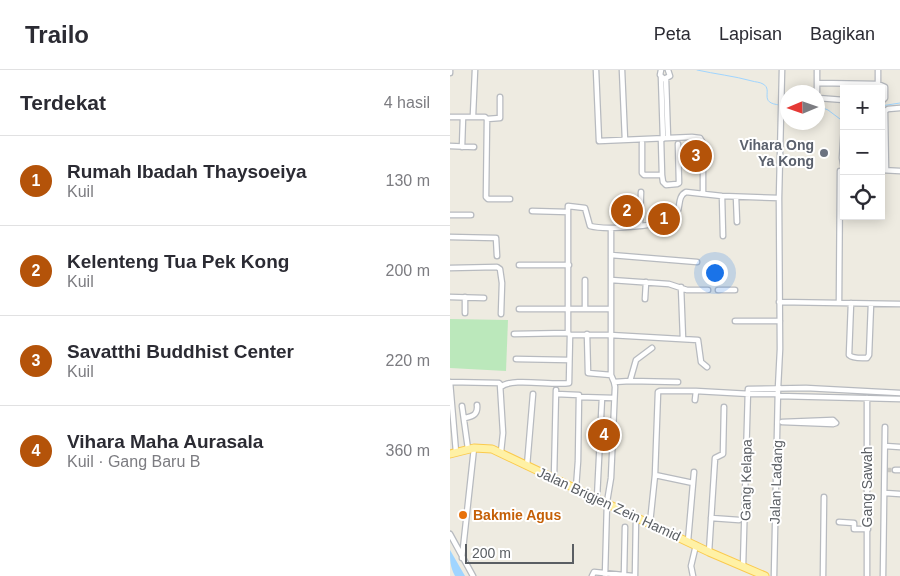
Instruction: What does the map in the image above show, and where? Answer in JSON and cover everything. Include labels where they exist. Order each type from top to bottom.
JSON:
[{"type":"main road","name":"Jalan Brigjen Zein Hamid","points":[[453,453],[471,449],[492,448],[709,552],[765,576]]},
{"type":"street","points":[[473,114],[475,70]]},
{"type":"street","points":[[596,70],[599,140],[692,137],[701,139],[703,143],[704,194]]},
{"type":"street","points":[[622,70],[626,140]]},
{"type":"street","points":[[661,70],[660,73],[663,78],[664,139],[662,175],[663,182],[666,185],[679,182],[678,144]]},
{"type":"street","points":[[663,78],[670,74],[668,70]]},
{"type":"street","name":"Jalan Ladang","points":[[774,576],[780,422],[778,395],[780,321],[779,198],[782,70]]},
{"type":"street","points":[[817,70],[817,82],[878,84],[878,70]]},
{"type":"street","points":[[450,117],[500,118],[500,97]]},
{"type":"street","points":[[825,99],[840,100]]},
{"type":"street","points":[[885,110],[900,108]]},
{"type":"street","points":[[462,147],[463,117]]},
{"type":"street","points":[[488,119],[486,197],[488,199],[510,199]]},
{"type":"street","points":[[642,143],[642,173],[644,175],[662,175]]},
{"type":"street","points":[[450,146],[474,147]]},
{"type":"street","points":[[885,170],[900,171]]},
{"type":"street","points":[[839,303],[842,175]]},
{"type":"street","points":[[640,225],[641,192]]},
{"type":"street","points":[[569,394],[568,206],[583,207],[586,210],[590,226],[611,228],[652,224],[673,218],[678,212],[681,197],[686,192],[736,197],[779,198]]},
{"type":"street","points":[[722,196],[722,236]]},
{"type":"street","points":[[736,197],[737,222]]},
{"type":"street","points":[[532,211],[568,212]]},
{"type":"street","points":[[450,215],[471,215]]},
{"type":"street","points":[[605,575],[606,502],[610,484],[614,398],[614,382],[611,375],[610,335],[611,228]]},
{"type":"street","points":[[450,237],[496,238],[498,256]]},
{"type":"street","points":[[611,255],[697,262]]},
{"type":"street","points":[[520,265],[569,266]]},
{"type":"street","points":[[450,268],[497,267],[500,269],[501,314]]},
{"type":"street","points":[[584,280],[584,309]]},
{"type":"street","points":[[611,280],[674,284],[687,290],[708,290]]},
{"type":"street","points":[[645,299],[646,282]]},
{"type":"street","points":[[681,288],[683,339]]},
{"type":"street","points":[[718,290],[735,290]]},
{"type":"street","points":[[450,297],[484,298]]},
{"type":"street","points":[[465,297],[465,313]]},
{"type":"street","points":[[779,302],[900,304]]},
{"type":"street","points":[[852,304],[849,356],[861,358],[866,358],[869,355],[871,304]]},
{"type":"street","points":[[519,310],[611,309]]},
{"type":"street","points":[[735,321],[780,321]]},
{"type":"street","points":[[514,334],[587,334],[698,340],[700,362],[707,367]]},
{"type":"street","points":[[587,334],[588,373],[611,375]]},
{"type":"street","points":[[630,381],[636,360],[652,348]]},
{"type":"street","points":[[516,360],[569,360]]},
{"type":"street","points":[[453,453],[450,382],[499,383],[501,387],[502,452]]},
{"type":"street","points":[[501,387],[504,384],[513,382],[569,383]]},
{"type":"street","points":[[614,382],[678,382]]},
{"type":"street","points":[[748,394],[748,389],[778,388],[900,393]]},
{"type":"street","points":[[650,523],[655,475],[658,392],[660,391],[900,399]]},
{"type":"street","points":[[695,400],[696,391]]},
{"type":"street","points":[[554,478],[556,392],[579,394],[579,397],[614,398]]},
{"type":"street","points":[[527,466],[533,394]]},
{"type":"street","name":"Gang Kelapa","points":[[743,566],[748,394]]},
{"type":"street","points":[[576,488],[579,397]]},
{"type":"street","points":[[597,498],[602,398]]},
{"type":"street","name":"Gang Sawah","points":[[866,576],[868,529],[867,398]]},
{"type":"street","points":[[465,418],[476,414],[477,405]]},
{"type":"street","points":[[462,406],[471,449],[462,558]]},
{"type":"street","points":[[709,552],[715,458],[723,454],[724,407]]},
{"type":"street","points":[[780,422],[826,422]]},
{"type":"street","points":[[883,576],[886,470],[885,427]]},
{"type":"street","points":[[600,434],[612,435]]},
{"type":"street","points":[[885,446],[900,447]]},
{"type":"street","points":[[688,541],[694,472]]},
{"type":"street","points":[[655,475],[693,484]]},
{"type":"street","points":[[885,492],[900,493]]},
{"type":"street","points":[[823,576],[824,497]]},
{"type":"street","points":[[631,576],[636,516]]},
{"type":"street","points":[[711,518],[739,520]]},
{"type":"street","points":[[838,522],[854,524],[856,530],[868,529]]},
{"type":"street","points":[[625,527],[631,576]]},
{"type":"street","points":[[450,534],[473,576]]},
{"type":"street","points":[[693,576],[691,566],[696,545]]},
{"type":"street","points":[[592,576],[594,572],[605,575],[631,576]]},
{"type":"green space","points":[[450,319],[508,320],[506,371],[450,368]]},
{"type":"water","points":[[450,550],[465,576],[455,576],[452,570]]},
{"type":"waterway","points":[[697,70],[762,83],[766,87],[769,102],[780,105]]},
{"type":"waterway","points":[[885,105],[900,103]]},
{"type":"waterway","points":[[825,109],[840,119]]},
{"type":"tunnel","points":[[887,470],[895,470]]},
{"type":"place","name":"Vihara Ong Ya Kong","points":[[824,153]]},
{"type":"place","name":"Savatthi Buddhist Center","points":[[696,156]]},
{"type":"place","name":"Kelenteng Tua Pek Kong","points":[[627,211]]},
{"type":"place","name":"Rumah Ibadah Thaysoeiya","points":[[664,219]]},
{"type":"place","name":"Vihara Maha Aurasala","points":[[604,435]]},
{"type":"place","name":"Bakmie Agus","points":[[463,515]]}]
